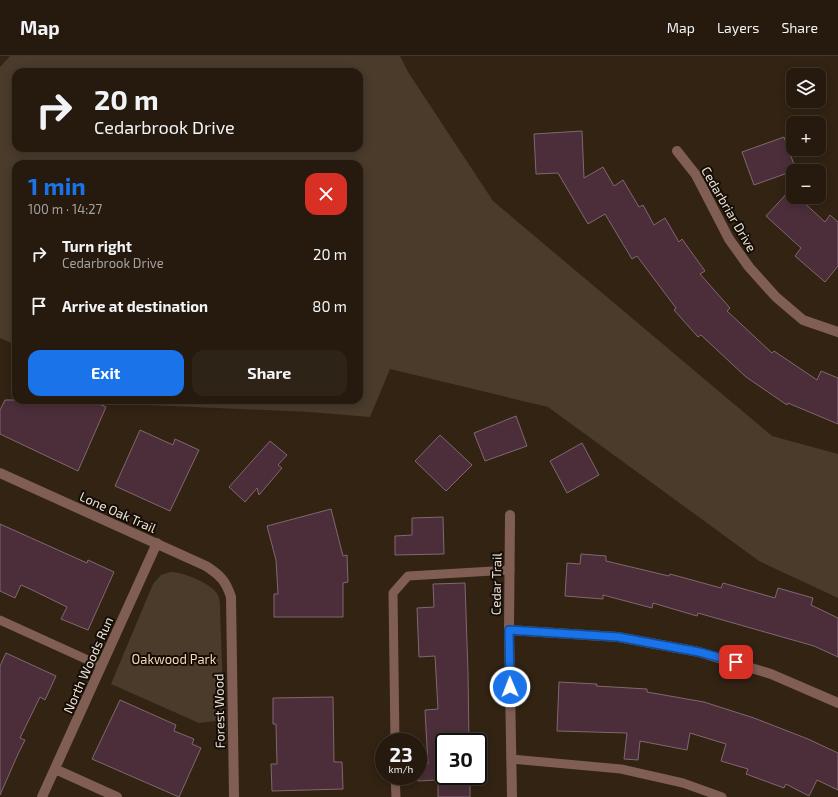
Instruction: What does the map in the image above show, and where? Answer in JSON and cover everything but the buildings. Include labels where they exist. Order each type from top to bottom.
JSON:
[{"type":"street","name":"Cedarbriar Drive","points":[[677,151],[696,176],[729,239],[753,272],[776,297],[804,320],[838,332]]},
{"type":"street","name":"Lone Oak Trail","points":[[0,473],[206,566],[223,579]]},
{"type":"street","name":"Cedar Trail","points":[[510,515],[509,630],[512,797]]},
{"type":"street","name":"North Woods Run","points":[[42,797],[157,544]]},
{"type":"street","name":"Forest Wood","points":[[223,579],[228,587],[230,597],[234,797]]},
{"type":"street","points":[[509,630],[618,637],[699,652],[771,674],[838,703]]},
{"type":"street","points":[[55,769],[117,797]]},
{"type":"lane","points":[[395,733],[392,593],[408,576],[510,570]]},
{"type":"lane","points":[[0,620],[101,666]]},
{"type":"lane","points":[[511,759],[620,769],[683,783],[722,797]]},
{"type":"lane","points":[[395,785],[396,797]]},
{"type":"green space","points":[[10,56],[400,56],[408,72],[493,201],[772,436],[838,454],[838,598],[759,561],[548,407],[390,369],[370,417],[310,412],[147,404],[363,404],[363,160],[12,160],[12,343],[0,338],[0,67]]},
{"type":"green space","name":"Oakwood Park","points":[[170,572],[189,576],[204,583],[215,591],[219,597],[224,720],[199,723],[111,684],[153,584],[161,575]]},
{"type":"route","points":[[510,687],[509,630],[618,637],[699,652],[736,662]]}]
